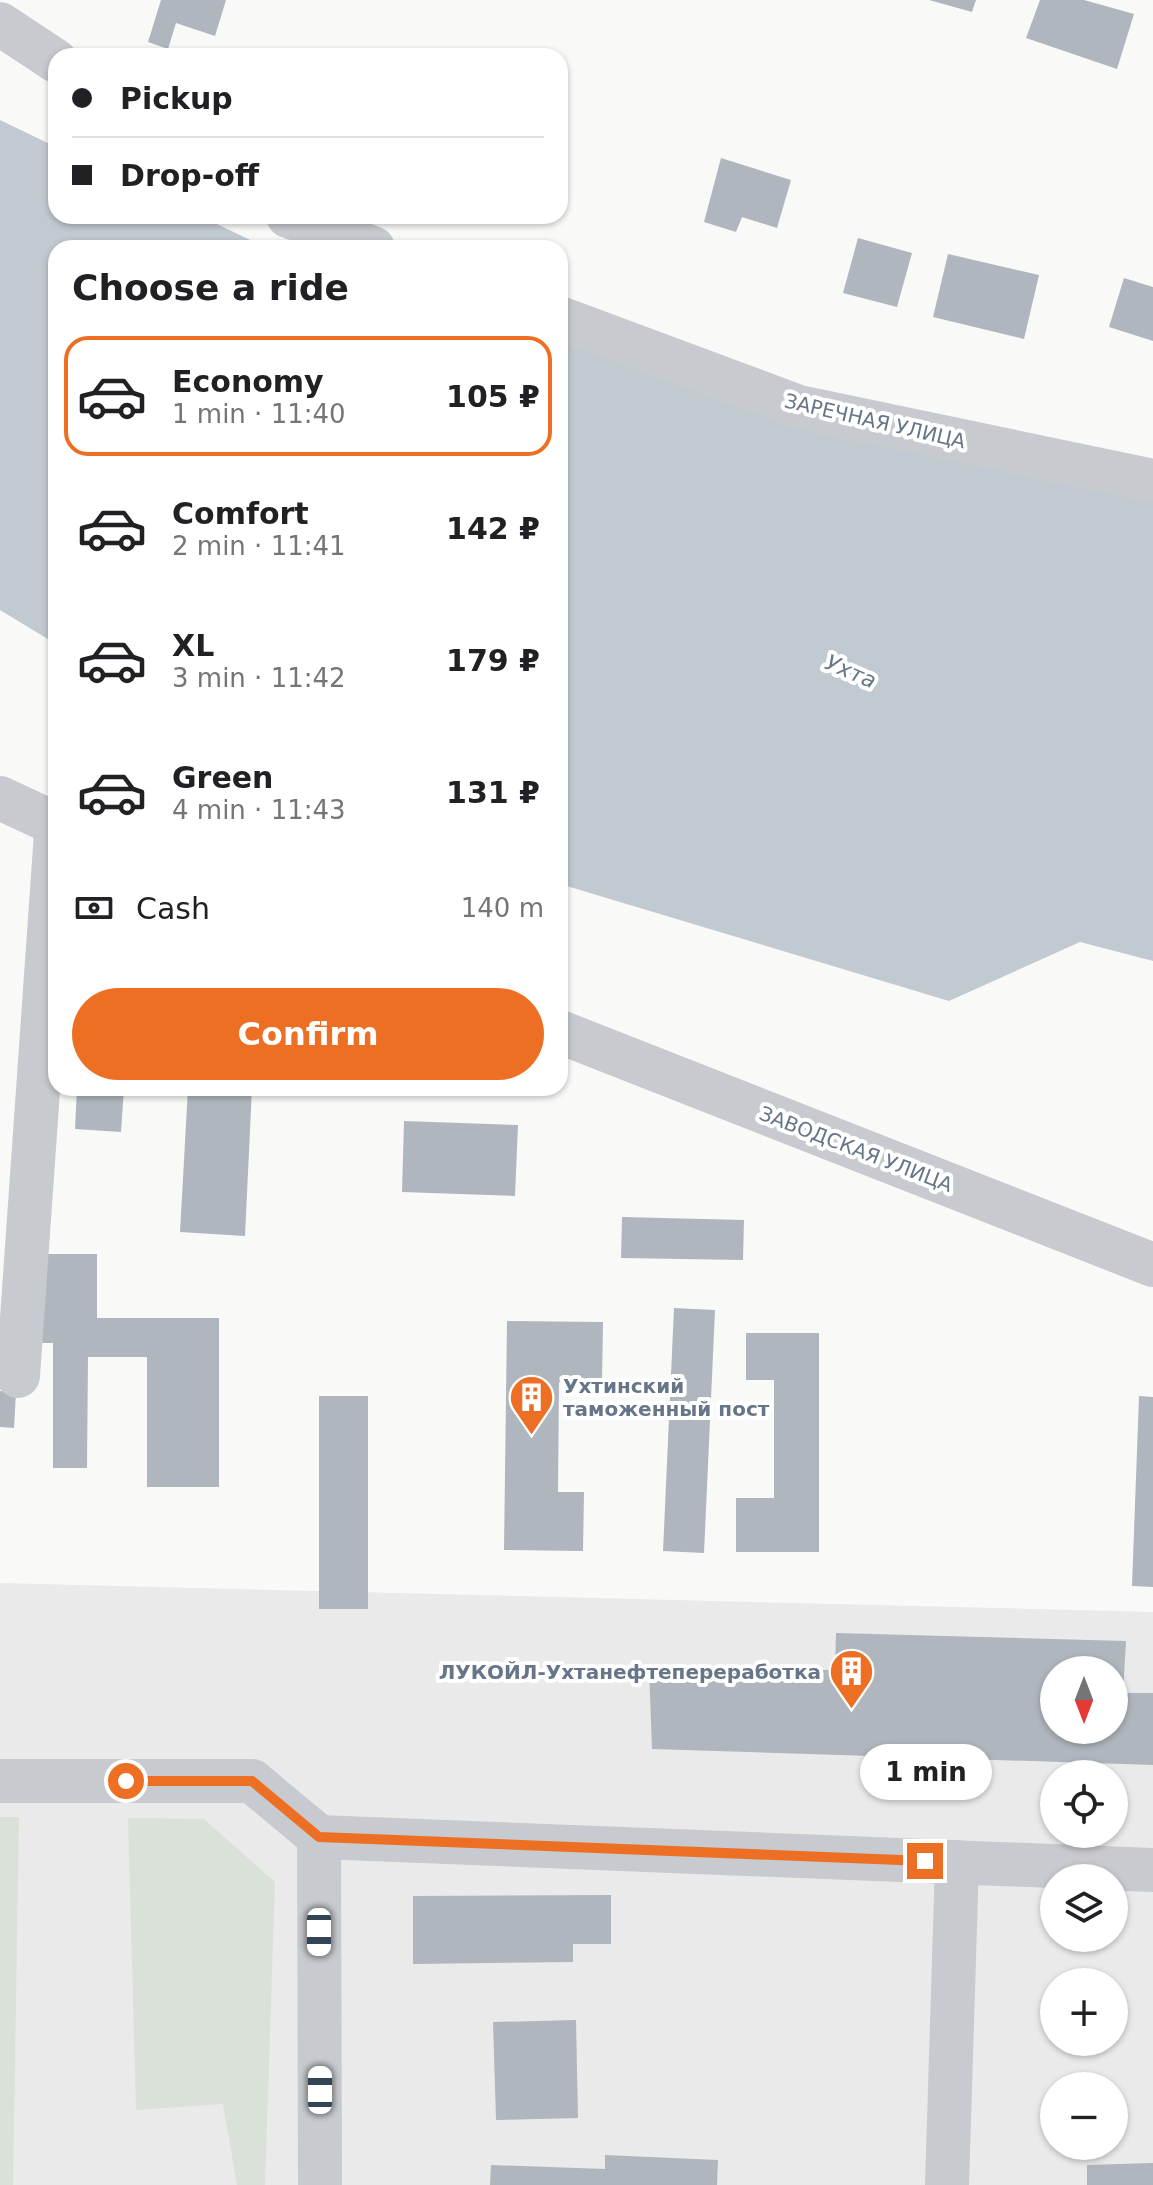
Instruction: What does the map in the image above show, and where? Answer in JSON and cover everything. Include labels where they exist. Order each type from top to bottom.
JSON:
[{"type":"street","points":[[0,24],[48,56]]},
{"type":"street","points":[[309,224],[352,240]]},
{"type":"street","name":"ЗАРЕЧНАЯ УЛИЦА","points":[[568,321],[799,407],[1153,481]]},
{"type":"street","points":[[0,798],[48,820]]},
{"type":"street","points":[[18,1376],[48,947]]},
{"type":"street","name":"ЗАВОДСКАЯ УЛИЦА","points":[[568,1035],[1153,1265]]},
{"type":"street","points":[[0,1781],[252,1781],[319,1837],[1153,1870]]},
{"type":"street","points":[[319,1837],[320,2185]]},
{"type":"street","points":[[947,2185],[957,1862]]},
{"type":"shaded area","points":[[0,1583],[1153,1612],[1153,2185],[0,2185]]},
{"type":"shaded area","points":[[0,1817],[19,1817],[13,2185],[0,2185]]},
{"type":"shaded area","points":[[128,1818],[204,1819],[275,1882],[265,2185],[237,2185],[223,2104],[136,2110]]},
{"type":"water","points":[[0,120],[48,143],[48,224],[217,224],[250,240],[48,240],[48,639],[0,610]]},
{"type":"water","name":"Ухта","points":[[568,344],[1153,494],[1153,961],[1080,942],[949,1001],[568,886]]},
{"type":"building","points":[[161,0],[226,0],[215,36],[176,23],[168,48],[148,42]]},
{"type":"building","points":[[929,0],[976,0],[972,12]]},
{"type":"building","points":[[1040,0],[1084,0],[1134,14],[1117,69],[1026,38]]},
{"type":"building","points":[[721,158],[791,180],[777,228],[742,217],[736,232],[704,222]]},
{"type":"building","points":[[858,238],[912,253],[897,307],[843,293]]},
{"type":"building","points":[[948,254],[1039,275],[1024,339],[933,317]]},
{"type":"building","points":[[1124,278],[1153,287],[1153,341],[1109,327]]},
{"type":"building","points":[[77,1096],[123,1096],[121,1132],[75,1129]]},
{"type":"building","points":[[188,1096],[252,1096],[245,1236],[180,1232]]},
{"type":"building","points":[[404,1121],[518,1125],[515,1196],[402,1192]]},
{"type":"building","points":[[622,1217],[744,1220],[743,1260],[621,1258]]},
{"type":"building","points":[[39,1254],[97,1254],[97,1318],[219,1318],[219,1487],[147,1487],[147,1357],[88,1357],[87,1468],[53,1468],[53,1343],[38,1343]]},
{"type":"building","points":[[674,1308],[715,1310],[704,1553],[663,1551]]},
{"type":"building","name":"Ухтинский таможенный пост","points":[[507,1321],[603,1322],[602,1382],[559,1382],[558,1492],[584,1492],[583,1551],[504,1550]]},
{"type":"building","points":[[746,1333],[819,1333],[819,1552],[736,1552],[736,1498],[774,1498],[774,1380],[746,1380]]},
{"type":"building","points":[[0,1391],[16,1392],[14,1428],[0,1427]]},
{"type":"building","points":[[319,1396],[368,1396],[368,1609],[319,1609]]},
{"type":"building","points":[[1139,1396],[1153,1397],[1153,1587],[1132,1586]]},
{"type":"building","name":"ЛУКОЙЛ-Ухтанефтепереработка","points":[[836,1633],[1126,1641],[1125,1656],[1040,1656],[1040,1744],[1128,1744],[1128,1693],[1153,1693],[1153,1765],[1128,1764],[1128,1760],[1040,1761],[652,1749],[649,1668],[835,1670]]},
{"type":"building","points":[[611,1895],[611,1944],[573,1944],[573,1962],[413,1964],[413,1896]]},
{"type":"building","points":[[576,2020],[578,2118],[496,2120],[493,2022]]},
{"type":"building","points":[[605,2155],[718,2160],[717,2185],[490,2185],[491,2165],[605,2169]]},
{"type":"building","points":[[1153,2163],[1153,2185],[1087,2185],[1087,2165]]},
{"type":"place","name":"Ухтинский таможенный пост","points":[[532,1437]]},
{"type":"place","name":"ЛУКОЙЛ-Ухтанефтепереработка","points":[[852,1711]]},
{"type":"route","points":[[126,1781],[252,1781],[319,1837],[925,1861]]}]
